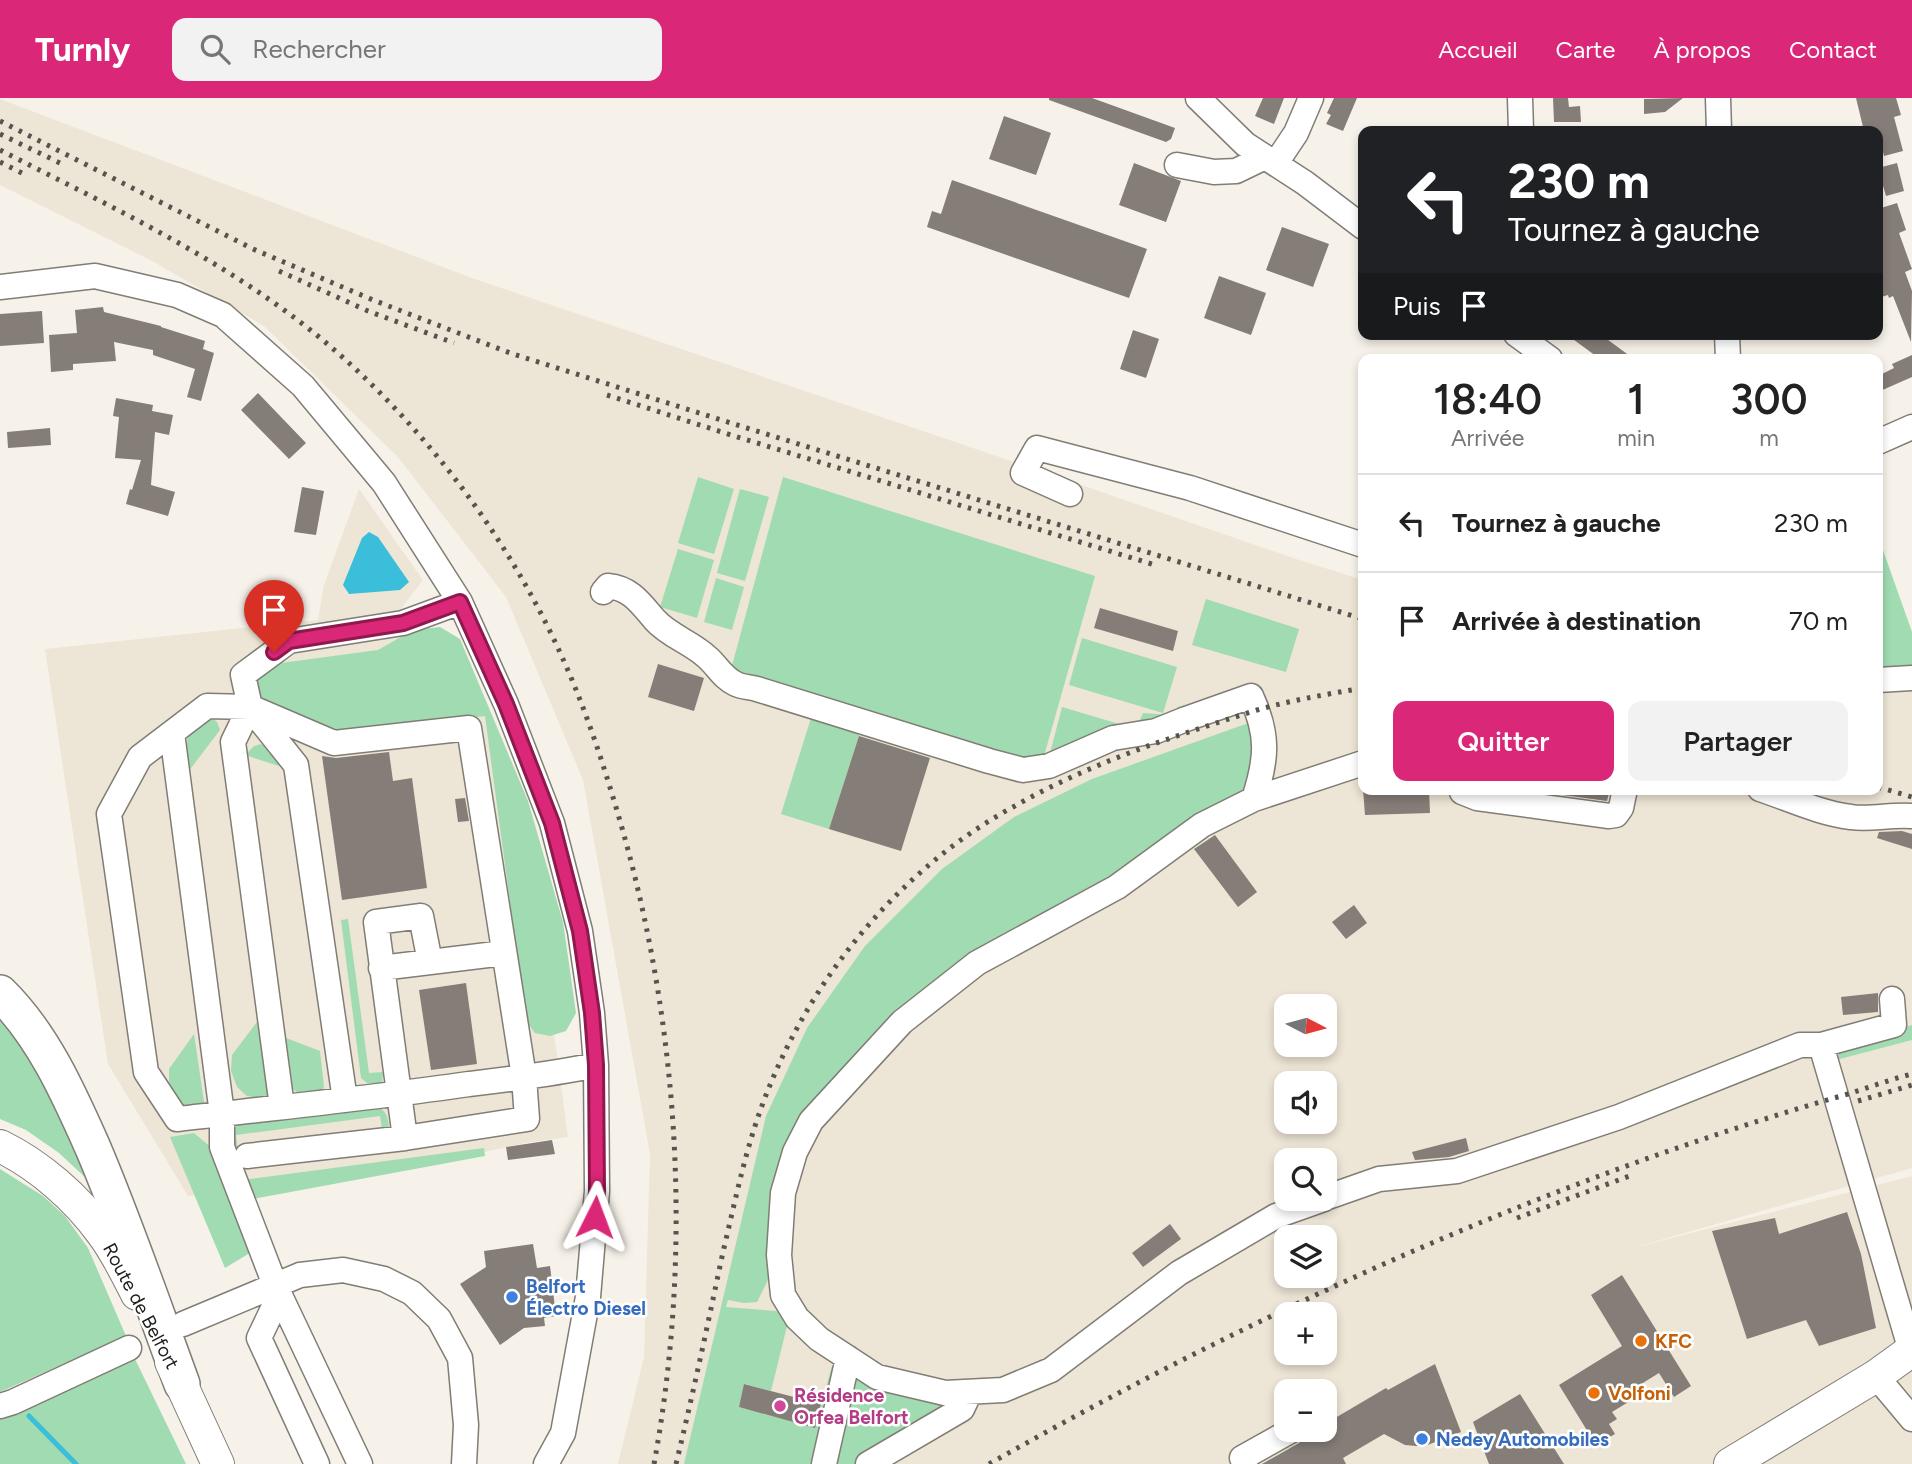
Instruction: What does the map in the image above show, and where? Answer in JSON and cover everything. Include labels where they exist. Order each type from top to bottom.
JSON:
[{"type":"highway","points":[[0,993],[43,1050],[60,1077],[79,1117],[114,1196],[182,1384]]},
{"type":"main road","name":"Route de Belfort","points":[[0,1146],[66,1193],[104,1234],[182,1384],[218,1464]]},
{"type":"main road","points":[[1730,1464],[1876,1376],[1912,1351]]},
{"type":"street","points":[[1198,98],[1245,144],[1358,224]]},
{"type":"street","points":[[1177,165],[1214,172],[1236,172],[1271,160],[1296,134],[1311,98]]},
{"type":"street","points":[[1520,98],[1521,126]]},
{"type":"street","points":[[1718,98],[1719,126]]},
{"type":"street","points":[[0,286],[95,276],[177,295],[223,315],[303,386],[384,483],[460,602],[506,704],[552,823],[580,931],[592,1013],[596,1065],[597,1191],[589,1297],[563,1433],[546,1464]]},
{"type":"street","points":[[1524,340],[1543,354]]},
{"type":"street","points":[[1883,440],[1912,427]]},
{"type":"street","points":[[1070,494],[1023,473],[1037,448],[1190,488],[1358,543]]},
{"type":"street","points":[[603,592],[608,586],[620,587],[640,601],[654,619],[708,657],[722,676],[737,685],[1023,769],[1049,766],[1113,738],[1156,731],[1251,696],[1265,735],[1266,752],[1254,799]]},
{"type":"street","points":[[345,1100],[296,765],[250,707],[243,675],[289,641],[403,623],[460,602]]},
{"type":"street","points":[[1883,680],[1912,678]]},
{"type":"street","points":[[247,1156],[405,1138],[527,1119],[524,1077],[469,728],[334,743],[250,707],[206,706],[140,757],[108,814],[146,1072],[177,1119],[398,1094],[524,1077],[596,1065]]},
{"type":"street","points":[[250,707],[233,742],[282,1107]]},
{"type":"street","points":[[172,733],[222,1114],[222,1147],[278,1290],[360,1464]]},
{"type":"street","points":[[1290,1211],[1276,1216],[1179,1273],[1051,1370],[1003,1390],[945,1393],[877,1377],[811,1332],[797,1318],[783,1294],[779,1255],[783,1193],[795,1152],[811,1121],[902,1022],[977,963],[1117,887],[1202,825],[1254,799],[1358,765]]},
{"type":"street","points":[[1470,795],[1609,816],[1616,815],[1623,795]]},
{"type":"street","points":[[1774,795],[1801,806],[1850,817],[1871,819],[1912,816]]},
{"type":"street","points":[[405,1138],[376,922],[422,916],[430,962]]},
{"type":"street","points":[[381,968],[504,953]]},
{"type":"street","points":[[1337,1194],[1379,1179],[1457,1171],[1619,1117],[1800,1045],[1821,1045],[1894,1025],[1892,999]]},
{"type":"street","points":[[1821,1045],[1912,1351]]},
{"type":"street","points":[[183,1324],[278,1290],[300,1275],[343,1270],[384,1279],[412,1293],[439,1319],[460,1358],[466,1425],[464,1464]]},
{"type":"street","points":[[278,1290],[259,1338],[317,1464]]},
{"type":"street","points":[[0,1406],[129,1348]]},
{"type":"street","points":[[824,1464],[848,1358]]},
{"type":"street","points":[[1876,1376],[1912,1419]]},
{"type":"street","points":[[868,1464],[962,1409],[970,1392]]},
{"type":"street","points":[[1239,1462],[1274,1441]]},
{"type":"shaded area","points":[[0,99],[472,278],[1358,578],[1358,795],[1883,795],[1883,685],[1912,684],[1912,1168],[1629,1249],[1912,1176],[1912,1464],[618,1464],[644,1357],[650,1154],[583,780],[506,597],[398,457],[264,326],[154,262],[0,185]]},
{"type":"shaded area","points":[[359,489],[423,580],[401,609],[406,641],[459,645],[526,824],[568,1137],[525,1143],[449,1160],[188,1196],[108,1064],[45,649],[318,620],[324,585]]},
{"type":"green space","points":[[698,477],[734,489],[714,554],[678,543]]},
{"type":"green space","points":[[783,477],[1095,576],[1042,763],[730,673]]},
{"type":"green space","points":[[740,489],[769,497],[745,581],[717,573]]},
{"type":"green space","points":[[678,549],[714,560],[697,618],[660,607]]},
{"type":"green space","points":[[1883,550],[1912,632],[1912,667],[1883,668]]},
{"type":"green space","points":[[716,578],[744,587],[732,630],[704,622]]},
{"type":"green space","points":[[1206,599],[1299,629],[1286,672],[1192,645]]},
{"type":"green space","points":[[440,627],[460,639],[528,801],[563,922],[576,1013],[566,1031],[550,1036],[535,1033],[526,1021],[485,716],[337,733],[255,697],[250,684],[266,665],[378,650],[413,630]]},
{"type":"green space","points":[[1082,638],[1177,667],[1163,713],[1069,685]]},
{"type":"green space","points":[[1226,696],[1227,699],[1135,731],[1108,732],[1083,737],[1048,761],[1062,707],[1136,729],[1143,713],[1170,715],[1178,712],[1177,707]]},
{"type":"green space","points":[[211,717],[220,730],[188,772],[188,733]]},
{"type":"green space","points":[[811,718],[860,733],[829,829],[781,814]]},
{"type":"green space","points":[[1254,721],[1259,744],[1244,795],[1126,875],[986,949],[799,1130],[773,1270],[757,1302],[728,1300],[726,1307],[776,1311],[789,1318],[771,1391],[745,1384],[739,1407],[815,1427],[832,1366],[839,1369],[815,1464],[684,1464],[766,1116],[807,1028],[865,946],[942,869],[1014,817],[1092,779]]},
{"type":"green space","points":[[261,744],[273,753],[279,766],[245,755],[254,746]]},
{"type":"green space","points":[[348,919],[369,1073],[383,1072],[382,1084],[367,1083],[361,1078],[341,920]]},
{"type":"green space","points":[[0,1006],[42,1061],[88,1180],[59,1153],[26,1130],[0,1119]]},
{"type":"green space","points":[[257,1022],[270,1100],[247,1096],[237,1087],[231,1071],[232,1055]]},
{"type":"green space","points":[[1912,1025],[1912,1040],[1832,1061],[1831,1055],[1887,1032]]},
{"type":"green space","points":[[194,1034],[204,1102],[200,1109],[184,1107],[175,1099],[169,1085],[169,1069]]},
{"type":"green space","points":[[286,1038],[320,1051],[324,1087],[320,1093],[302,1096],[293,1089]]},
{"type":"green space","points":[[377,1106],[386,1115],[389,1128],[382,1128],[380,1116],[236,1135],[242,1180],[484,1148],[485,1156],[247,1200],[230,1133],[238,1124]]},
{"type":"green space","points":[[194,1133],[213,1149],[253,1251],[225,1268],[170,1137]]},
{"type":"green space","points":[[0,1169],[43,1196],[65,1216],[88,1248],[126,1336],[0,1392]]},
{"type":"green space","points":[[134,1357],[186,1464],[0,1464],[0,1417],[23,1411]]},
{"type":"green space","points":[[850,1376],[959,1399],[861,1464],[829,1464]]},
{"type":"water","points":[[369,532],[378,537],[409,582],[400,590],[349,594],[343,585],[362,538]]},
{"type":"building","points":[[1049,98],[1092,98],[1175,128],[1171,139],[1166,142]]},
{"type":"building","points":[[1263,98],[1284,98],[1274,124],[1255,116]]},
{"type":"building","points":[[1334,98],[1357,98],[1343,131],[1326,124],[1331,115],[1327,113]]},
{"type":"building","points":[[1553,98],[1568,98],[1569,107],[1580,106],[1581,122],[1554,122]]},
{"type":"building","points":[[1683,98],[1665,112],[1644,114],[1644,99]]},
{"type":"building","points":[[1856,98],[1896,98],[1901,115],[1894,117],[1903,151],[1884,156],[1883,126],[1863,126]]},
{"type":"building","points":[[1004,116],[1051,133],[1036,175],[989,159]]},
{"type":"building","points":[[1134,163],[1181,181],[1166,222],[1119,205]]},
{"type":"building","points":[[1897,163],[1904,191],[1886,196],[1883,167]]},
{"type":"building","points":[[952,180],[1147,249],[1129,298],[927,227],[932,211],[941,214]]},
{"type":"building","points":[[1897,203],[1906,230],[1899,233],[1912,269],[1905,272],[1912,291],[1911,342],[1893,296],[1883,296],[1883,207]]},
{"type":"building","points":[[1282,227],[1329,244],[1313,287],[1266,270]]},
{"type":"building","points":[[1219,276],[1266,293],[1251,335],[1204,318]]},
{"type":"building","points":[[103,307],[104,312],[161,326],[205,341],[203,349],[214,353],[201,401],[187,397],[195,369],[153,355],[153,350],[114,342],[116,361],[73,364],[73,370],[51,372],[49,335],[77,333],[75,310]]},
{"type":"building","points":[[42,311],[44,343],[0,346],[0,314]]},
{"type":"building","points":[[1133,330],[1159,339],[1146,378],[1120,369]]},
{"type":"building","points":[[1574,340],[1608,340],[1627,354],[1593,354]]},
{"type":"building","points":[[1912,355],[1912,377],[1883,390],[1883,374],[1894,368],[1892,364]]},
{"type":"building","points":[[258,393],[306,443],[289,459],[241,410]]},
{"type":"building","points":[[116,398],[153,405],[152,411],[173,415],[169,435],[155,432],[151,485],[175,492],[168,516],[126,504],[141,460],[115,458],[119,417],[113,416]]},
{"type":"building","points":[[50,428],[51,445],[8,448],[7,432]]},
{"type":"building","points":[[302,487],[324,491],[316,535],[294,532]]},
{"type":"building","points":[[1100,608],[1178,631],[1173,651],[1094,628]]},
{"type":"building","points":[[658,664],[704,678],[694,711],[648,697]]},
{"type":"building","points":[[859,736],[930,758],[901,851],[829,829]]},
{"type":"building","points":[[389,752],[393,781],[412,778],[427,888],[342,900],[322,756],[336,758]]},
{"type":"building","points":[[1363,795],[1429,795],[1430,813],[1365,815]]},
{"type":"building","points":[[1563,795],[1608,795],[1607,801]]},
{"type":"building","points":[[465,798],[469,821],[458,822],[455,799]]},
{"type":"building","points":[[1902,831],[1912,834],[1912,849],[1877,838],[1879,832]]},
{"type":"building","points":[[1215,835],[1257,892],[1238,907],[1194,849]]},
{"type":"building","points":[[1354,905],[1367,923],[1346,939],[1332,922]]},
{"type":"building","points":[[466,983],[477,1064],[431,1070],[419,990]]},
{"type":"building","points":[[1878,993],[1878,1012],[1843,1015],[1841,997]]},
{"type":"building","points":[[1466,1138],[1469,1151],[1449,1157],[1415,1160],[1412,1152]]},
{"type":"building","points":[[552,1140],[555,1154],[508,1160],[506,1147]]},
{"type":"building","points":[[1847,1212],[1861,1254],[1876,1328],[1819,1346],[1806,1320],[1747,1339],[1712,1231],[1775,1218],[1779,1234]]},
{"type":"building","points":[[1170,1224],[1181,1239],[1143,1267],[1132,1253]]},
{"type":"building","points":[[533,1244],[537,1268],[550,1266],[556,1316],[544,1318],[545,1326],[524,1328],[500,1345],[460,1284],[486,1267],[484,1251]]},
{"type":"building","points":[[1622,1275],[1691,1386],[1674,1397],[1659,1373],[1625,1394],[1630,1401],[1612,1412],[1617,1419],[1609,1424],[1615,1434],[1596,1445],[1559,1385],[1622,1346],[1591,1295]]},
{"type":"building","points":[[1435,1364],[1461,1432],[1425,1446],[1405,1445],[1384,1434],[1343,1458],[1346,1464],[1262,1464],[1300,1442],[1337,1442],[1337,1417],[1386,1388],[1388,1390]]},
{"type":"building","name":"Résidence Orfea Belfort","points":[[744,1384],[821,1404],[815,1428],[739,1407]]},
{"type":"building","points":[[1520,1394],[1564,1464],[1489,1464],[1473,1422]]},
{"type":"waterway","points":[[29,1416],[76,1464]]},
{"type":"railway","points":[[0,121],[253,249],[373,300],[510,353],[1358,617]]},
{"type":"railway","points":[[0,134],[60,163]]},
{"type":"railway","points":[[0,150],[137,220],[226,271],[269,299],[349,363],[411,426],[466,494],[516,568],[557,646],[603,764],[637,884],[654,966],[666,1049],[674,1132],[674,1299],[654,1464]]},
{"type":"railway","points":[[0,162],[28,176]]},
{"type":"railway","points":[[279,271],[368,311],[454,343]]},
{"type":"railway","points":[[607,395],[1155,565]]},
{"type":"railway","points":[[676,1464],[736,1196],[763,1103],[805,1014],[862,933],[895,896],[971,833],[1056,784],[1146,747],[1257,710],[1358,689]]},
{"type":"railway","points":[[1883,788],[1912,797]]},
{"type":"railway","points":[[989,1464],[1194,1354],[1404,1255],[1620,1168],[1730,1130],[1912,1074]]},
{"type":"railway","points":[[1858,1101],[1912,1085]]},
{"type":"railway","points":[[1517,1218],[1632,1175]]},
{"type":"place","name":"Belfort Électro Diesel","points":[[512,1297]]},
{"type":"place","name":"KFC","points":[[1641,1341]]},
{"type":"place","name":"Volfoni","points":[[1594,1393]]},
{"type":"place","name":"Résidence Orfea Belfort","points":[[780,1406]]},
{"type":"place","name":"Nedey Automobiles","points":[[1422,1439]]},
{"type":"route","points":[[274,652],[289,641],[403,623],[460,602],[506,704],[552,823],[580,931],[592,1013],[596,1065],[595,1217]]}]
